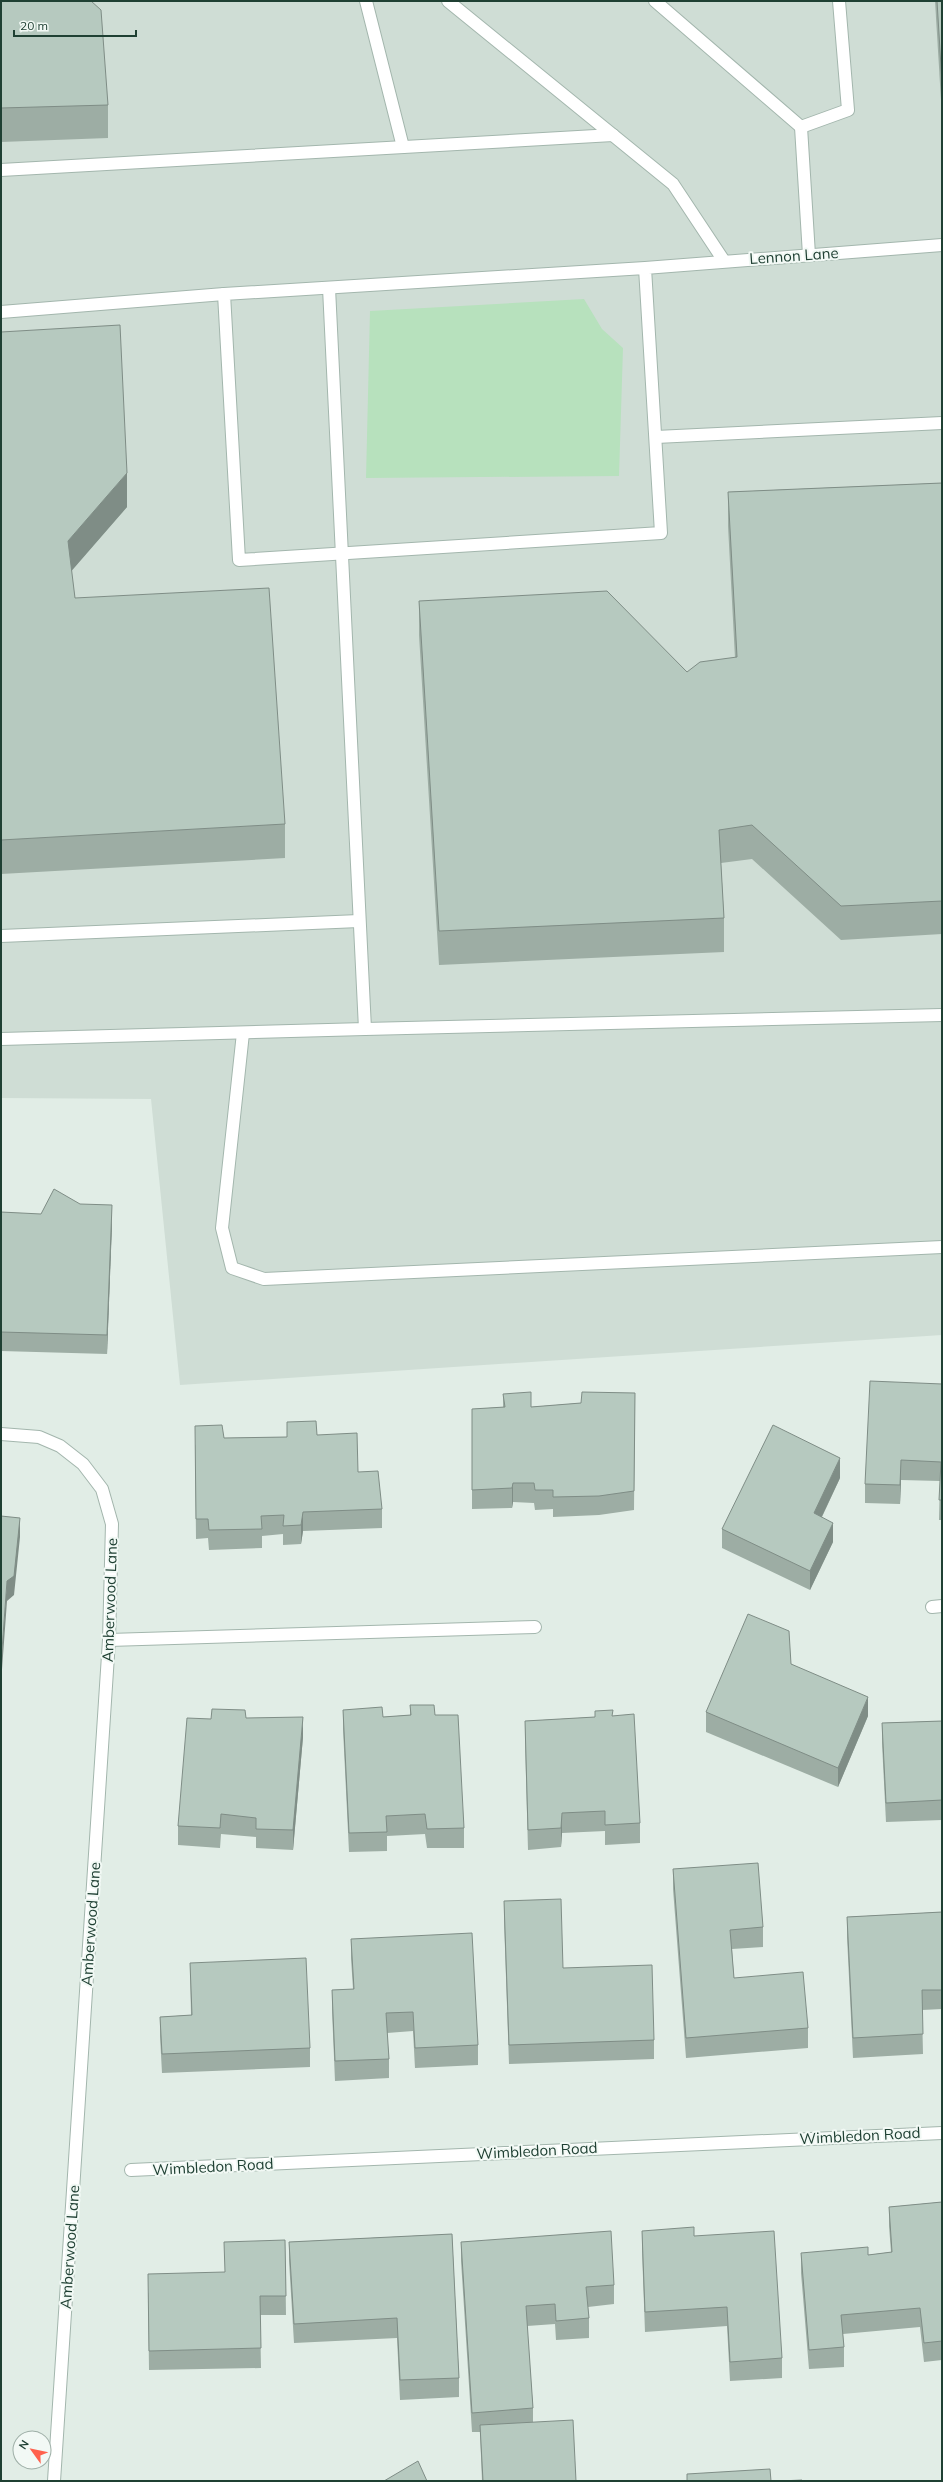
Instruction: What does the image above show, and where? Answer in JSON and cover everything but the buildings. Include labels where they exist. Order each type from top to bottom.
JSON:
[{"type":"street","points":[[366,1],[403,147]]},
{"type":"street","points":[[448,1],[673,184],[724,261]]},
{"type":"street","points":[[655,1],[801,127],[809,255]]},
{"type":"street","points":[[801,127],[848,110],[839,1]]},
{"type":"street","points":[[1,170],[613,135]]},
{"type":"street","name":"Lennon Lane","points":[[1,312],[224,294],[645,268],[942,245]]},
{"type":"street","points":[[224,294],[240,560],[341,554],[661,533],[645,268]]},
{"type":"street","points":[[329,288],[365,1029]]},
{"type":"street","points":[[656,437],[942,423]]},
{"type":"street","points":[[1,936],[360,921]]},
{"type":"street","points":[[1,1039],[942,1015]]},
{"type":"street","points":[[244,1033],[222,1228],[232,1268],[264,1279],[942,1246]]},
{"type":"street","name":"Amberwood Lane","points":[[1,1434],[39,1437],[60,1446],[83,1464],[102,1489],[112,1524],[109,1640],[54,2481]]},
{"type":"street","points":[[109,1640],[535,1627]]},
{"type":"street","name":"Wimbledon Road","points":[[131,2170],[942,2133]]},
{"type":"shaded area","points":[[1,1],[942,1],[942,1335],[180,1385],[151,1099],[1,1098]]},
{"type":"green space","points":[[584,299],[602,329],[623,348],[619,476],[366,478],[370,311]]}]
